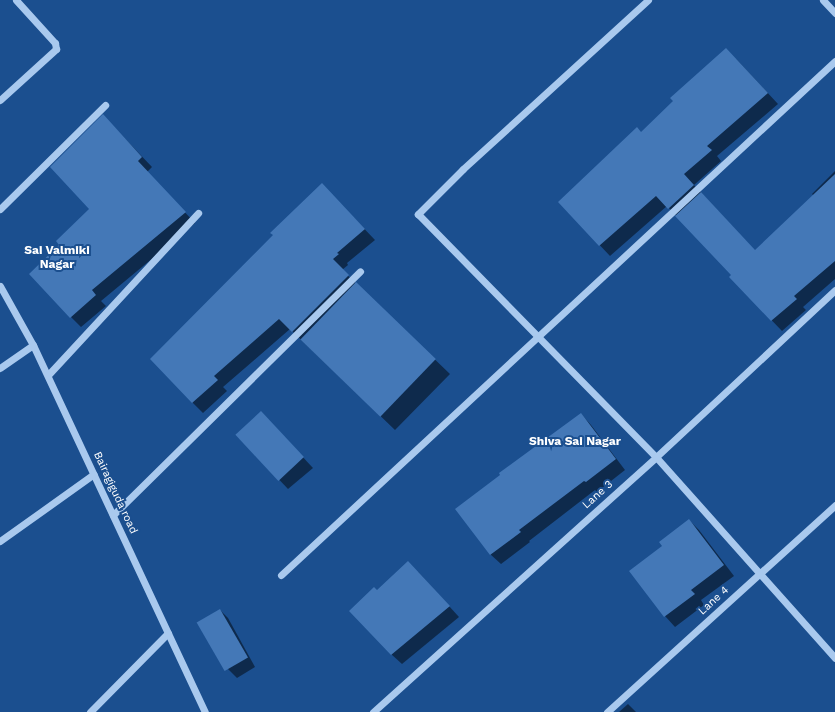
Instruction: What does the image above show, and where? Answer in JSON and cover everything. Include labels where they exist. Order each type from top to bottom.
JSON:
[{"type":"street","points":[[0,100],[56,50],[55,43],[16,0]]},
{"type":"street","points":[[648,0],[463,169],[418,214],[656,457],[835,658]]},
{"type":"street","points":[[823,0],[835,13]]},
{"type":"street","points":[[281,575],[835,61]]},
{"type":"street","points":[[0,209],[105,105]]},
{"type":"street","points":[[48,375],[198,213]]},
{"type":"street","points":[[113,515],[360,271]]},
{"type":"street","name":"Bairagiguda road","points":[[0,286],[48,375],[205,712]]},
{"type":"street","name":"Lane 3","points":[[373,712],[656,457],[835,290]]},
{"type":"street","points":[[0,368],[33,345]]},
{"type":"street","points":[[0,541],[94,474]]},
{"type":"street","name":"Lane 4","points":[[607,712],[835,505]]},
{"type":"street","points":[[90,712],[168,633]]},
{"type":"building","points":[[726,48],[768,93],[707,146],[712,150],[684,174],[694,185],[668,209],[656,196],[599,246],[558,202],[637,127],[641,132],[673,101],[670,98]]},
{"type":"building","points":[[103,114],[142,157],[138,161],[186,212],[92,290],[96,295],[70,318],[29,274],[59,245],[56,241],[89,209],[50,167]]},
{"type":"building","points":[[835,174],[835,261],[794,296],[797,299],[771,321],[729,277],[731,275],[675,216],[701,192],[755,250]]},
{"type":"building","points":[[322,183],[365,229],[337,253],[339,254],[333,259],[349,275],[292,332],[279,319],[214,376],[218,380],[192,403],[150,359],[273,235],[270,233]]},
{"type":"building","points":[[356,282],[436,359],[380,417],[300,340]]},
{"type":"building","points":[[261,411],[304,457],[278,481],[235,435]]},
{"type":"building","points":[[581,413],[616,459],[519,530],[521,532],[490,555],[455,509],[500,475],[499,473]]},
{"type":"building","points":[[689,519],[724,565],[691,590],[695,594],[664,617],[629,571],[662,546],[659,542]]},
{"type":"building","points":[[408,561],[450,606],[391,655],[349,611],[374,587],[377,590]]},
{"type":"building","points":[[220,609],[248,657],[225,671],[197,622]]},
{"type":"district","name":"Sai Valmiki Nagar","points":[[57,258]]},
{"type":"district","name":"Shiva Sai Nagar","points":[[575,442]]}]
